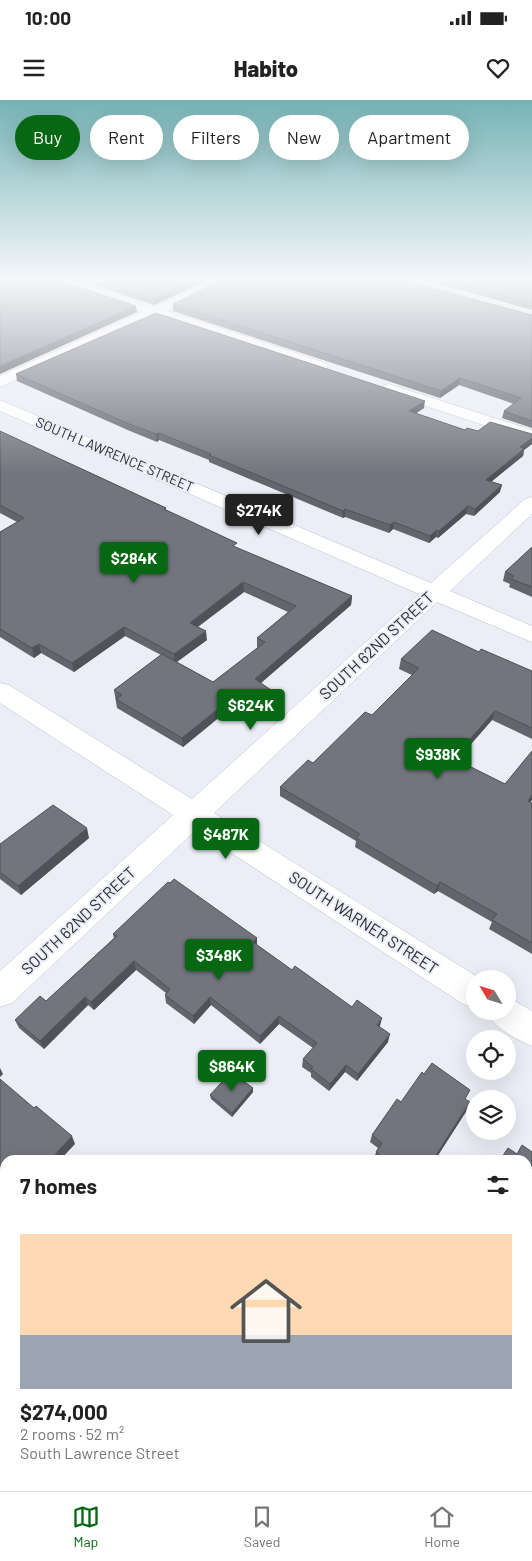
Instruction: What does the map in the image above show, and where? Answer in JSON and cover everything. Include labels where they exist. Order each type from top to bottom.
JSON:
[{"type":"street","points":[[0,382],[85,344]]},
{"type":"street","points":[[252,344],[334,371]]},
{"type":"street","points":[[372,383],[532,436]]},
{"type":"street","name":"SOUTH LAWRENCE STREET","points":[[0,405],[532,635]]},
{"type":"street","name":"SOUTH 62ND STREET","points":[[0,992],[532,503]]},
{"type":"street","name":"SOUTH WARNER STREET","points":[[0,690],[466,987]]},
{"type":"street","points":[[516,1020],[532,1030]]},
{"type":"building","points":[[0,344],[50,344],[0,366]]},
{"type":"building","points":[[85,344],[250,344],[425,401],[409,411],[465,430],[467,428],[478,431],[490,422],[532,434],[532,438],[520,447],[524,449],[486,480],[502,485],[475,509],[468,506],[439,531],[437,530],[430,536],[394,522],[390,525],[345,509],[343,511],[209,455],[211,454],[159,433],[156,434],[129,424],[16,374]]},
{"type":"building","points":[[296,344],[532,344],[532,421],[504,411],[521,398],[460,378],[441,391]]},
{"type":"building","points":[[0,431],[237,543],[233,546],[352,596],[255,679],[271,690],[252,706],[233,697],[182,738],[116,699],[122,695],[114,690],[162,654],[213,682],[265,642],[257,638],[296,606],[243,582],[190,623],[206,631],[174,654],[124,627],[72,663],[39,644],[32,648],[0,629],[0,532],[24,518],[0,505]]},
{"type":"building","points":[[532,547],[532,587],[511,579],[514,576],[505,572]]},
{"type":"building","points":[[432,630],[479,652],[481,649],[532,671],[532,728],[495,711],[453,758],[505,784],[532,751],[532,795],[528,801],[532,803],[532,943],[492,920],[497,914],[440,882],[437,886],[356,838],[360,834],[280,787],[308,760],[313,763],[365,712],[372,715],[419,668],[401,659]]},
{"type":"building","points":[[53,805],[87,828],[18,886],[0,872],[0,844]]},
{"type":"building","points":[[174,879],[257,938],[253,942],[292,970],[295,966],[352,1007],[357,1000],[382,1018],[377,1025],[390,1034],[358,1074],[346,1065],[330,1084],[311,1069],[313,1067],[303,1059],[317,1043],[279,1016],[260,1036],[210,997],[193,1016],[165,995],[170,989],[134,961],[91,1002],[85,997],[40,1041],[15,1020],[40,996],[46,1001],[117,936],[113,934],[168,882],[170,883]]},
{"type":"building","points":[[432,1063],[470,1090],[466,1090],[466,1108],[436,1155],[380,1155],[376,1152],[382,1143],[372,1135],[397,1099],[401,1102],[422,1072],[424,1074]]},
{"type":"building","points":[[231,1072],[253,1088],[232,1113],[210,1095]]},
{"type":"building","points":[[0,1079],[34,1108],[36,1106],[72,1136],[55,1155],[0,1155]]},
{"type":"building","points":[[522,1145],[532,1152],[532,1155],[503,1155],[508,1148],[517,1154]]}]
